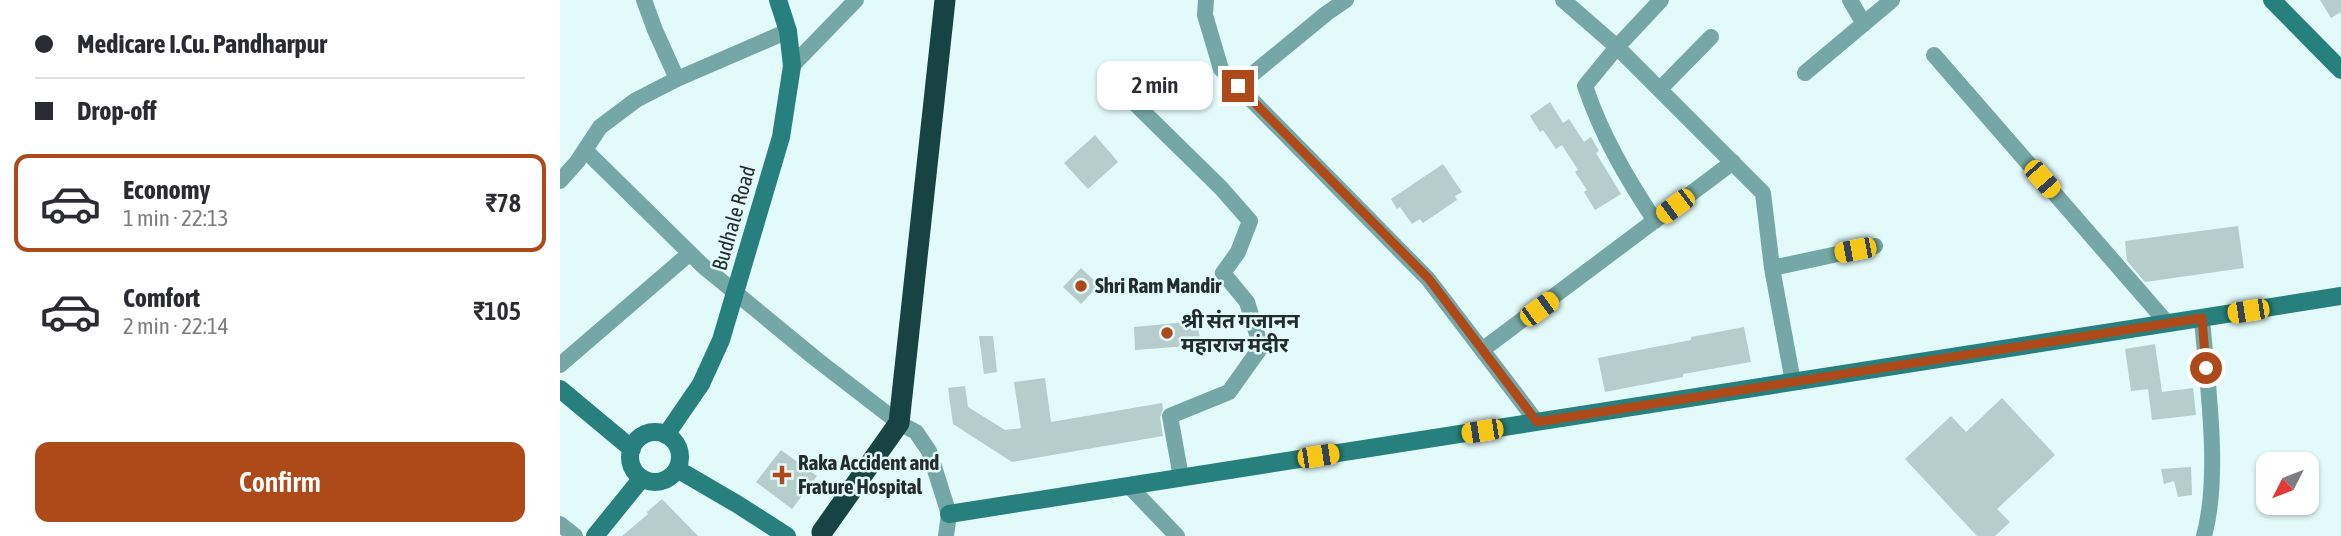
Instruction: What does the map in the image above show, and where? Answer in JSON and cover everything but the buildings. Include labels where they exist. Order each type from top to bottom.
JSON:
[{"type":"highway","points":[[823,535],[899,423],[946,0]]},
{"type":"street","points":[[644,0],[654,30],[677,79]]},
{"type":"street","name":"Budhale Road","points":[[666,435],[701,384],[721,340],[781,137],[792,66],[788,31],[778,0]]},
{"type":"street","points":[[792,66],[856,0]]},
{"type":"street","points":[[1206,0],[1205,15],[1221,69],[1429,279],[1537,422]]},
{"type":"street","points":[[1238,86],[1346,0]]},
{"type":"street","points":[[1563,0],[1617,47],[1763,193],[1772,268],[1793,382]]},
{"type":"street","points":[[1655,221],[1624,175],[1596,118],[1585,86],[1661,0]]},
{"type":"street","points":[[1850,0],[1864,24]]},
{"type":"street","points":[[1805,73],[1892,0]]},
{"type":"street","points":[[2272,0],[2341,70]]},
{"type":"street","points":[[561,177],[585,150],[600,127],[636,100],[677,79],[788,31]]},
{"type":"street","points":[[1660,89],[1711,37]]},
{"type":"street","points":[[1934,55],[2168,324]]},
{"type":"street","points":[[1112,82],[1221,188],[1251,222],[1238,252],[1223,273],[1247,302],[1261,347],[1230,391],[1170,416],[1181,477]]},
{"type":"street","points":[[585,150],[689,254],[736,295],[899,423],[916,432],[929,451],[949,514],[946,536]]},
{"type":"street","points":[[1482,350],[1733,162]]},
{"type":"street","points":[[1772,268],[1875,246]]},
{"type":"street","points":[[560,365],[689,254]]},
{"type":"street","points":[[949,514],[2341,296]]},
{"type":"street","points":[[2202,318],[2211,442],[2210,515],[2204,536]]},
{"type":"street","points":[[560,389],[632,449]]},
{"type":"street","points":[[649,433],[666,435],[680,453],[677,469],[666,480],[649,482],[632,466],[632,449],[635,442],[649,433]]},
{"type":"street","points":[[677,469],[737,503],[787,536]]},
{"type":"street","points":[[595,536],[642,478]]},
{"type":"street","points":[[1129,486],[1177,536]]},
{"type":"street","points":[[560,524],[575,536]]},
{"type":"place","name":"Shri Ram Mandir","points":[[1081,286]]},
{"type":"place","name":"श्री संंत गजानन महाराज मंदीर","points":[[1167,333]]},
{"type":"place","name":"Raka Accident and Frature Hospital","points":[[782,475]]},
{"type":"route","points":[[1238,86],[1429,279],[1537,422],[2202,318],[2206,368]]}]
